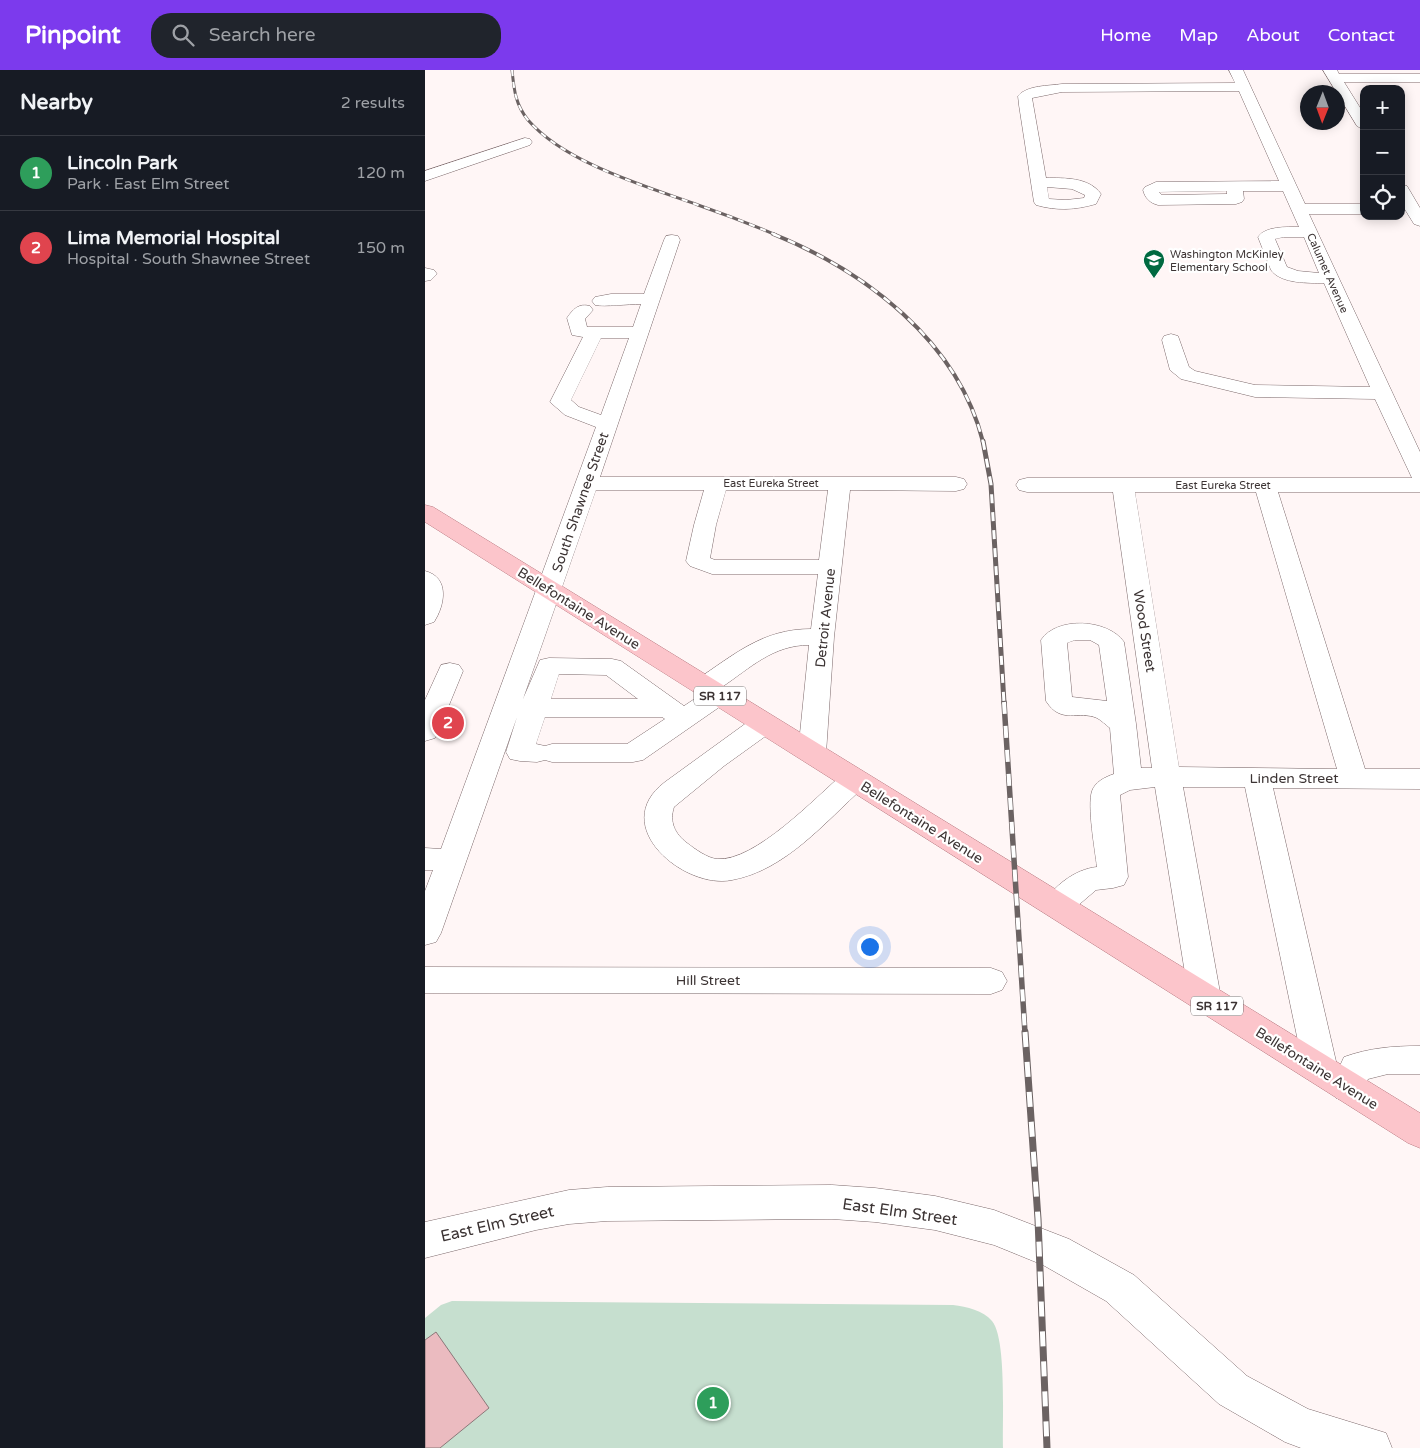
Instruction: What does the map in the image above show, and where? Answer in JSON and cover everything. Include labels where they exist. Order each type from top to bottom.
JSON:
[{"type":"main road","name":"Bellefontaine Avenue","points":[[425,512],[1420,1132]]},
{"type":"street","name":"Calumet Avenue","points":[[1236,70],[1420,475]]},
{"type":"street","points":[[1333,74],[1420,78]]},
{"type":"street","points":[[1333,74],[1360,119]]},
{"type":"street","points":[[1039,182],[1025,96],[1035,92],[1062,88],[1244,87]]},
{"type":"street","points":[[425,176],[525,142]]},
{"type":"street","points":[[425,161],[445,169]]},
{"type":"street","points":[[1234,186],[1289,186]]},
{"type":"street","points":[[1405,196],[1414,212]]},
{"type":"street","points":[[1299,209],[1360,209]]},
{"type":"street","points":[[1310,232],[1283,232],[1266,237],[1280,270],[1288,274],[1307,278],[1331,278]]},
{"type":"street","name":"South Shawnee Street","points":[[425,933],[438,859],[506,708],[673,240]]},
{"type":"street","points":[[601,301],[611,299],[651,299]]},
{"type":"street","points":[[584,310],[576,318],[579,331],[594,333],[639,332]]},
{"type":"street","points":[[594,333],[560,402],[572,412],[607,424]]},
{"type":"street","points":[[1171,340],[1180,370],[1188,375],[1255,391],[1383,393]]},
{"type":"street","name":"East Eureka Street","points":[[586,483],[957,484]]},
{"type":"street","points":[[717,483],[705,525],[698,561],[712,567],[830,567]]},
{"type":"street","name":"Detroit Avenue","points":[[812,753],[822,637],[840,484]]},
{"type":"street","name":"East Eureka Street","points":[[1027,485],[1420,484]]},
{"type":"street","name":"Wood Street","points":[[1123,485],[1167,777],[1205,998]]},
{"type":"street","points":[[1265,485],[1354,778]]},
{"type":"street","points":[[425,578],[431,588],[432,596],[425,617]]},
{"type":"street","points":[[532,717],[557,742],[551,753],[633,753],[676,713],[712,691],[768,644],[792,637],[822,637]]},
{"type":"street","points":[[532,717],[549,666],[612,667],[676,713]]},
{"type":"street","points":[[425,732],[450,671]]},
{"type":"street","points":[[506,708],[532,717],[676,713]]},
{"type":"street","points":[[765,724],[725,751],[660,804],[658,825],[667,840],[677,851],[704,868],[716,870],[743,866],[760,858],[782,842],[854,780]]},
{"type":"street","points":[[1057,906],[1088,879],[1113,877],[1105,802],[1107,791],[1115,784],[1128,780],[1123,724]]},
{"type":"street","name":"Linden Street","points":[[1128,780],[1167,777],[1420,779]]},
{"type":"street","points":[[1257,778],[1335,1079],[1356,1067],[1388,1060],[1420,1060]]},
{"type":"street","name":"Hill Street","points":[[425,980],[991,981]]},
{"type":"street","name":"East Elm Street","points":[[425,1240],[544,1211],[607,1204],[832,1202],[875,1204],[935,1213],[994,1228],[1056,1252],[1120,1288],[1233,1390],[1298,1438],[1371,1448]]},
{"type":"green space","points":[[452,1301],[953,1305],[969,1308],[988,1317],[997,1331],[1002,1362],[1003,1448],[425,1448],[425,1318],[441,1305]]},
{"type":"building","points":[[436,1332],[489,1408],[440,1448],[425,1448],[425,1340]]},
{"type":"railway","points":[[512,70],[520,108],[528,120],[563,149],[607,172],[776,235]]},
{"type":"railway","points":[[773,234],[807,249],[841,268],[873,289],[903,314],[930,342],[953,372],[971,406],[983,442]]},
{"type":"railway","points":[[983,441],[991,484],[1004,703]]},
{"type":"railway","points":[[1004,702],[1025,1033]]},
{"type":"railway","points":[[1025,1032],[1038,1219],[1047,1448]]},
{"type":"place","name":"Washington McKinley Elementary School","points":[[1154,279]]},
{"type":"place","name":"Lima Memorial Hospital","points":[[448,723]]},
{"type":"place","name":"Lincoln Park","points":[[713,1403]]}]
